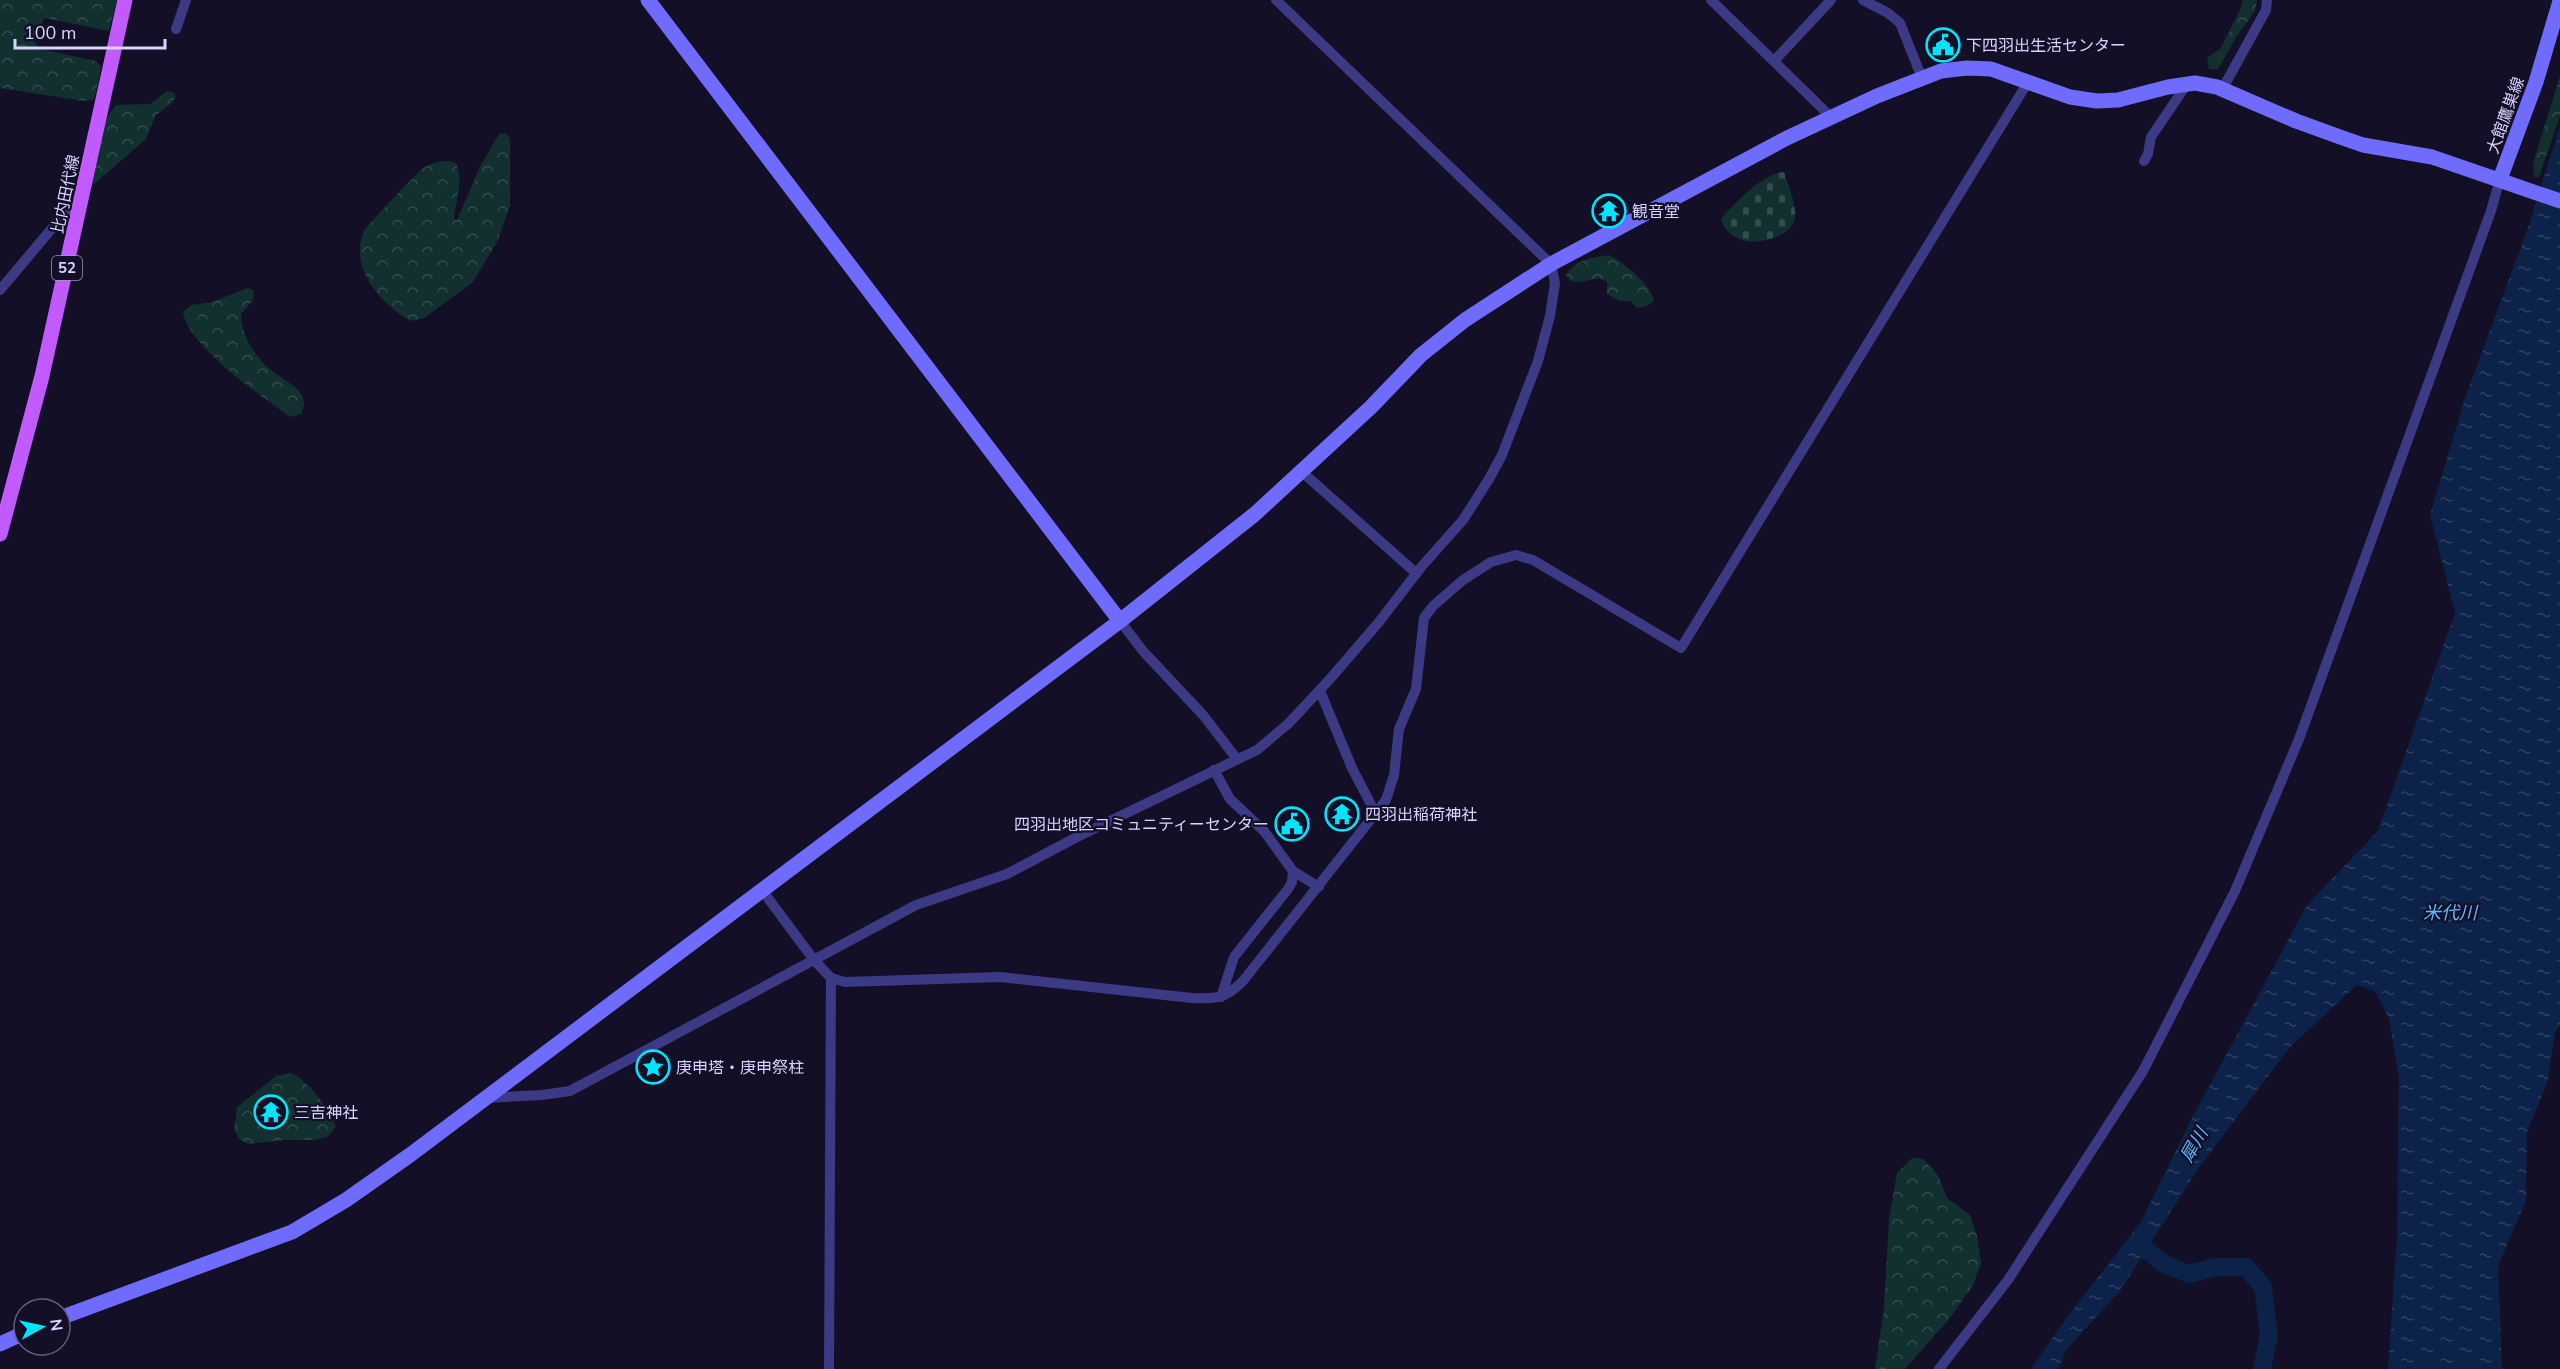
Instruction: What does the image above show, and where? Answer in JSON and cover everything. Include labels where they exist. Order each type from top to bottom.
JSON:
[{"type":"main road","name":"比内田代線","points":[[0,534],[42,376],[125,0]]},
{"type":"street","points":[[176,29],[186,0]]},
{"type":"street","points":[[648,0],[1143,651],[1203,715],[1237,759]]},
{"type":"street","points":[[486,1098],[570,1091],[916,905],[1007,874],[1257,750],[1288,724],[1320,691],[1416,573],[1463,520],[1502,455],[1538,361],[1550,316],[1555,283],[1551,264],[1276,0]]},
{"type":"street","points":[[1711,0],[1831,117]]},
{"type":"street","points":[[1773,61],[1831,0]]},
{"type":"street","points":[[1863,0],[1888,13],[1900,23],[1922,78]]},
{"type":"street","points":[[2223,88],[2266,10],[2267,0]]},
{"type":"street","name":"大館鷹巣線","points":[[2560,1],[2536,82],[2500,179],[2560,201]]},
{"type":"street","points":[[72,1314],[291,1232],[346,1200],[486,1098],[1120,621],[1255,514],[1371,407],[1421,355],[1465,320],[1551,264],[1787,138],[1831,117],[1941,71],[1967,68],[1991,69],[2070,97],[2097,100],[2118,100],[2195,83],[2223,88],[2296,121],[2363,145],[2432,157],[2500,179],[2487,222],[2299,739],[2235,891],[2139,1079],[2008,1280],[1939,1369]]},
{"type":"street","points":[[762,891],[814,960],[831,978],[846,982],[1000,977],[1192,998],[1229,995],[1319,887],[1389,794],[1394,775],[1399,729],[1416,689],[1424,618],[1433,606],[1463,580],[1491,562],[1516,555],[1533,560],[1681,648],[2028,82]]},
{"type":"street","points":[[2144,161],[2148,154],[2151,136],[2187,84]]},
{"type":"street","points":[[0,290],[67,212],[80,211]]},
{"type":"street","points":[[1301,471],[1416,573]]},
{"type":"street","points":[[1320,691],[1352,768],[1376,814]]},
{"type":"street","points":[[1214,770],[1230,799],[1264,831],[1293,871],[1319,887]]},
{"type":"street","points":[[1221,997],[1234,957],[1288,889],[1292,882],[1293,871]]},
{"type":"street","points":[[829,1369],[831,978]]},
{"type":"green space","points":[[0,0],[117,0],[109,31],[44,18],[35,42],[40,49],[96,61],[101,66],[93,100],[83,101],[0,88]]},
{"type":"green space","points":[[2243,0],[2257,0],[2255,11],[2218,69],[2209,69],[2207,58],[2220,49]]},
{"type":"green space","points":[[2560,76],[2560,116],[2539,177],[2534,177],[2533,163]]},
{"type":"green space","points":[[167,91],[174,93],[176,97],[156,115],[146,139],[93,185],[91,181],[107,117],[116,105],[150,104]]},
{"type":"green space","points":[[506,133],[510,139],[510,206],[497,242],[473,282],[424,318],[411,321],[384,301],[369,282],[361,260],[360,247],[364,231],[425,167],[440,162],[456,163],[459,184],[454,219],[457,220],[480,167],[499,134]]},
{"type":"green space","points":[[1784,172],[1795,207],[1792,226],[1774,238],[1761,241],[1737,238],[1727,231],[1721,219],[1734,205],[1759,183]]},
{"type":"green space","points":[[1609,255],[1629,268],[1643,281],[1654,301],[1647,306],[1637,308],[1631,301],[1620,301],[1607,294],[1607,282],[1599,278],[1580,282],[1571,281],[1566,276],[1579,263],[1590,258]]},
{"type":"green space","points":[[248,288],[254,291],[253,300],[241,314],[246,338],[265,365],[301,394],[304,406],[301,414],[290,417],[245,384],[212,355],[188,326],[183,312],[192,305],[212,302]]},
{"type":"green space","points":[[292,1073],[318,1096],[336,1127],[327,1137],[313,1140],[248,1144],[239,1139],[234,1129],[237,1107],[276,1076]]},
{"type":"green space","points":[[1912,1158],[1923,1159],[1938,1175],[1947,1198],[1970,1215],[1977,1236],[1981,1264],[1973,1285],[1950,1318],[1905,1369],[1875,1369],[1884,1308],[1889,1220],[1897,1173]]},
{"type":"water","name":"米代川","points":[[2560,126],[2560,1025],[2555,1032],[2548,1080],[2527,1132],[2526,1201],[2498,1266],[2502,1369],[2388,1369],[2397,1236],[2399,1078],[2389,1018],[2375,991],[2357,985],[2290,1047],[2200,1166],[2120,1291],[2066,1350],[2058,1369],[2031,1369],[2067,1317],[2141,1222],[2191,1120],[2307,905],[2378,831],[2455,613],[2430,515],[2465,398],[2528,228]]},
{"type":"waterway","name":"犀川","points":[[2145,1232],[2139,1244],[2164,1264],[2189,1274],[2216,1267],[2246,1267],[2263,1287],[2269,1335],[2262,1369]]},
{"type":"place","name":"下四羽出生活センター","points":[[1943,45]]},
{"type":"place","name":"観音堂","points":[[1609,211]]},
{"type":"place","name":"四羽出稲荷神社","points":[[1342,814]]},
{"type":"place","name":"四羽出地区コミュニティーセンター","points":[[1292,824]]},
{"type":"place","name":"庚申塔・庚申祭柱","points":[[653,1067]]},
{"type":"place","name":"三吉神社","points":[[271,1112]]}]
